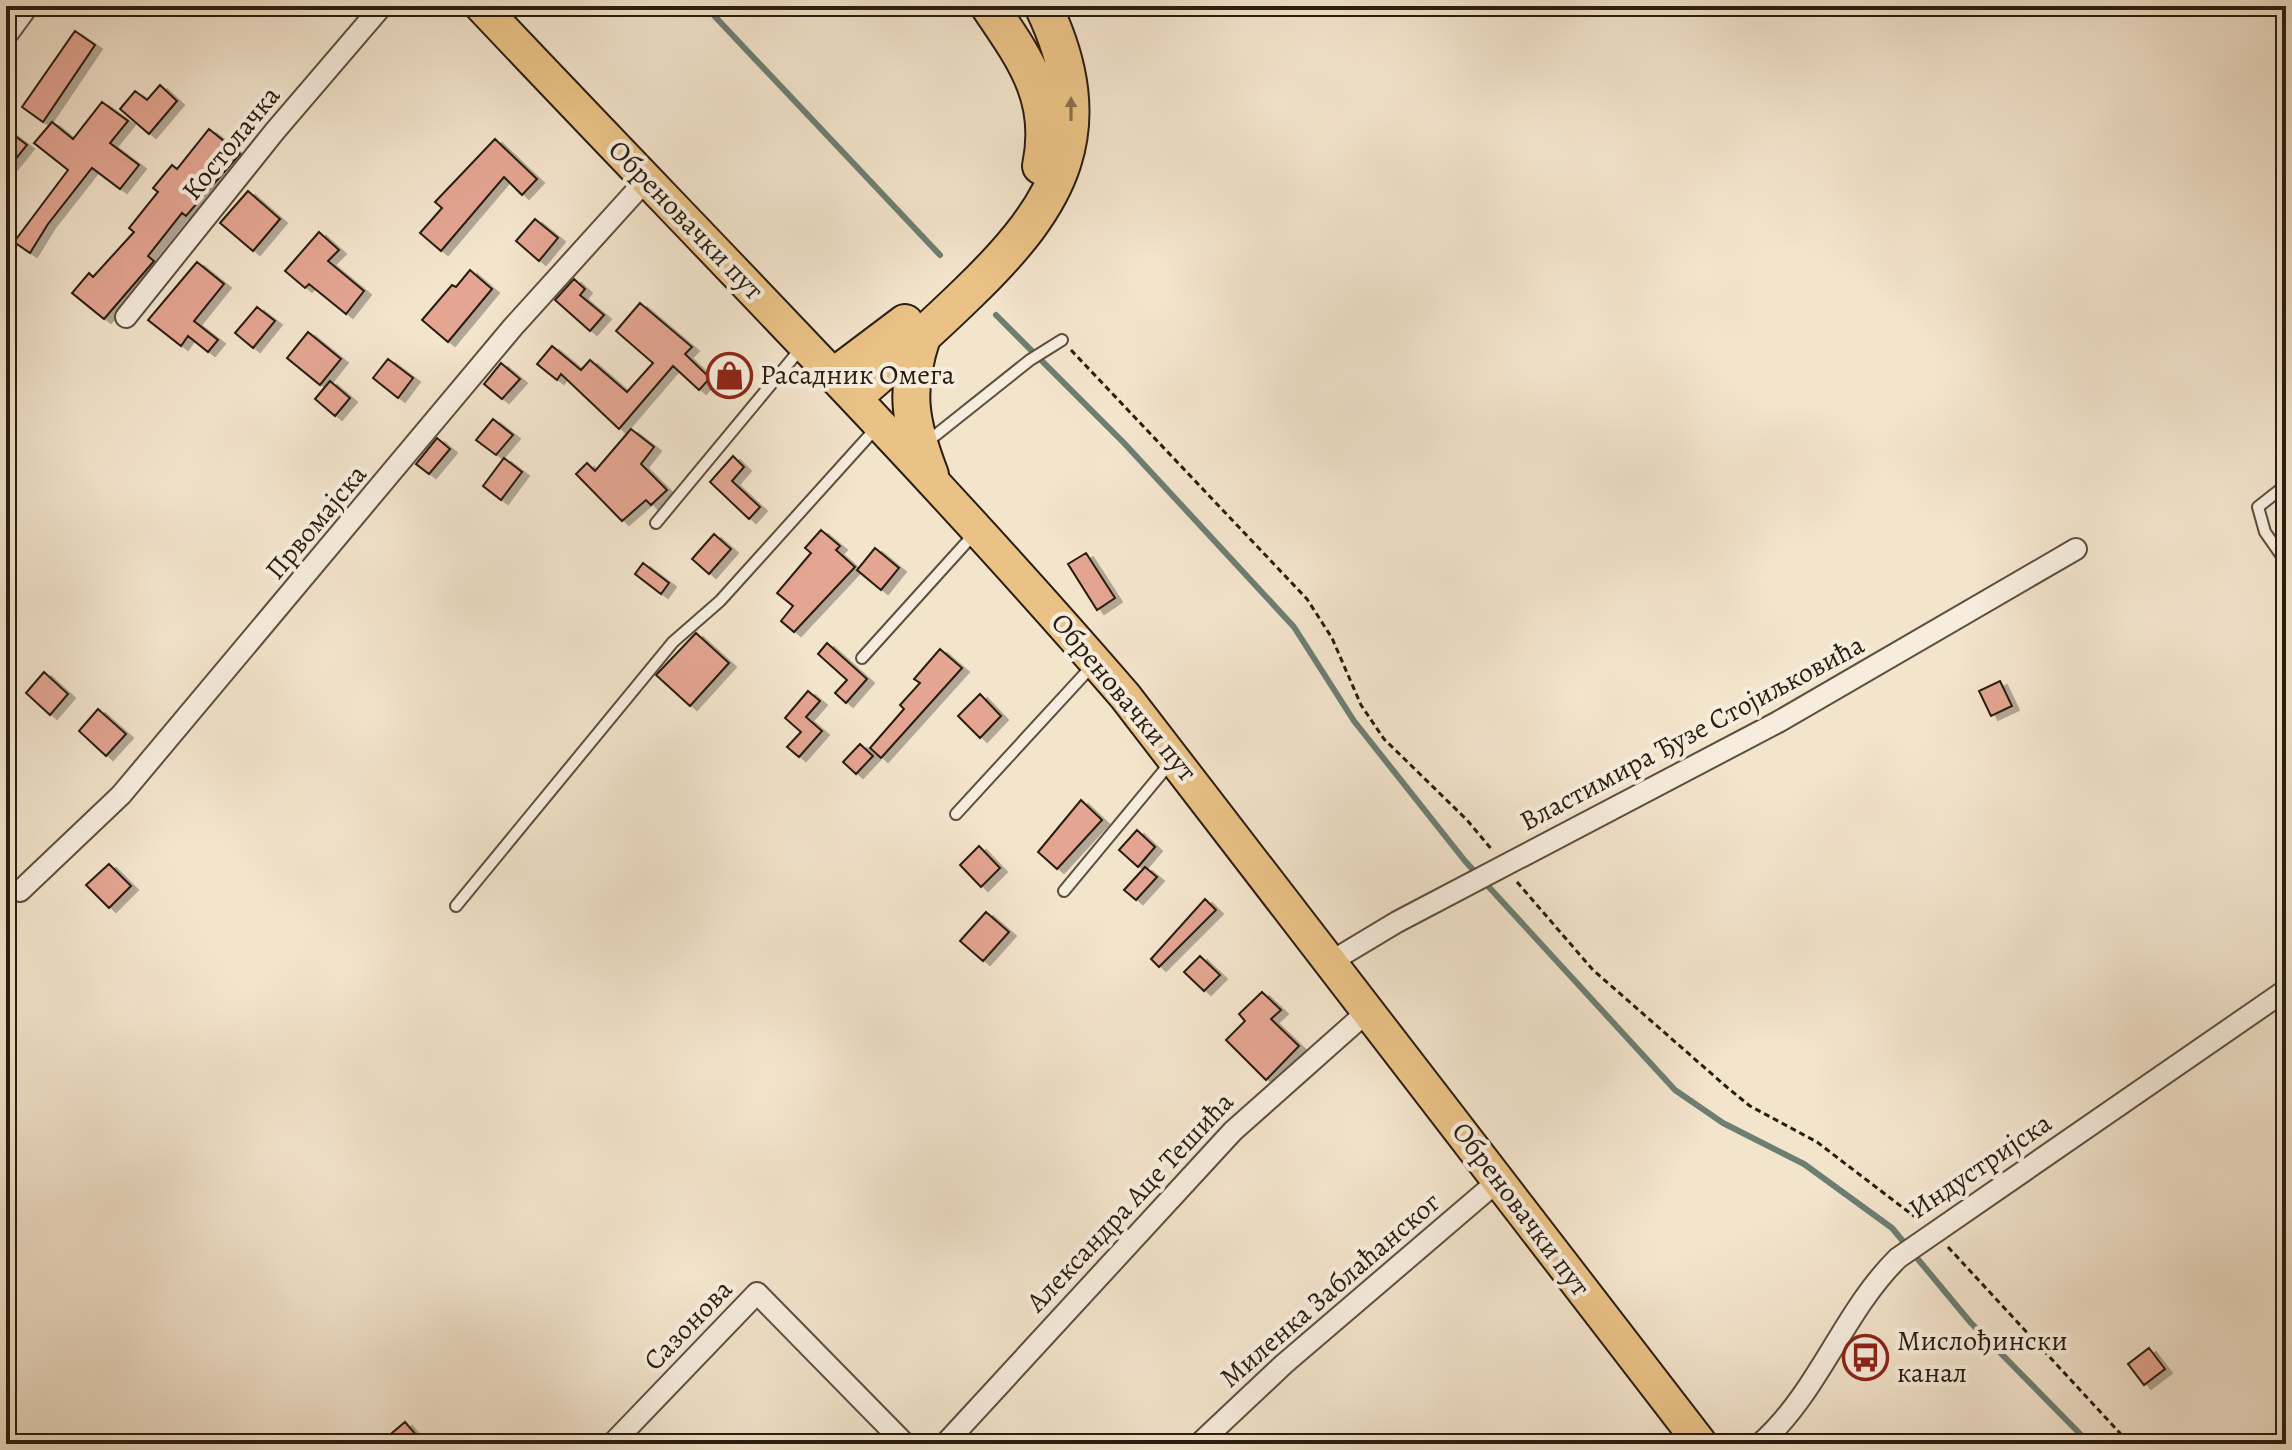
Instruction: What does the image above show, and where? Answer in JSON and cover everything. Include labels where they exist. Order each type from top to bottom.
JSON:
[{"type":"highway","points":[[846,385],[1012,223],[1038,178],[1046,123],[1042,97],[1015,45],[989,6]]},
{"type":"highway","points":[[846,385],[922,337],[987,274],[1029,227],[1046,201],[1064,161],[1071,122],[1071,92],[1057,36],[1043,6]]},
{"type":"highway","points":[[922,337],[910,377],[911,411],[924,460]]},
{"type":"main road","name":"Обреновачки пут","points":[[481,6],[881,423],[924,460],[979,529],[1096,662],[1175,758],[1701,1444]]},
{"type":"street","points":[[6,36],[28,6]]},
{"type":"street","name":"Костолачка","points":[[126,317],[275,131],[382,6]]},
{"type":"street","name":"Првомајска","points":[[20,891],[121,795],[513,327],[646,180]]},
{"type":"street","name":"Властимира Ђузе Стојиљковића","points":[[1332,961],[1465,886],[1778,722],[2076,549]]},
{"type":"street","name":"Индустријска","points":[[1760,1444],[1796,1402],[1863,1297],[1898,1258],[1919,1240],[2286,990]]},
{"type":"street","name":"Александра Аце Тешића","points":[[945,1444],[1233,1131],[1286,1079],[1368,1011]]},
{"type":"street","name":"Миленка Заблаћанског","points":[[1199,1444],[1284,1364],[1499,1180]]},
{"type":"street","name":"Сазонова","points":[[612,1444],[757,1293],[905,1444]]},
{"type":"lane","points":[[924,460],[935,439],[1030,360],[1062,340]]},
{"type":"lane","points":[[656,523],[806,343]]},
{"type":"lane","points":[[456,906],[673,642],[720,601],[881,423]]},
{"type":"lane","points":[[2286,485],[2258,507],[2265,532],[2286,562]]},
{"type":"lane","points":[[862,658],[979,529]]},
{"type":"lane","points":[[956,814],[1096,662]]},
{"type":"lane","points":[[1064,891],[1175,758]]},
{"type":"path","points":[[1062,340],[1103,388],[1233,518],[1307,599],[1332,638],[1361,705],[1384,739],[1467,820],[1535,906],[1593,970],[1729,1089]]},
{"type":"building","points":[[75,31],[95,45],[43,122],[22,107]]},
{"type":"building","points":[[160,85],[177,101],[149,134],[120,109],[135,91],[147,100]]},
{"type":"building","points":[[102,102],[128,121],[110,143],[139,165],[120,189],[92,168],[48,224],[30,253],[14,242],[68,170],[34,143],[52,122],[73,139]]},
{"type":"building","points":[[6,129],[27,145],[6,171]]},
{"type":"building","points":[[209,129],[240,154],[186,216],[182,213],[148,256],[154,261],[104,319],[72,293],[89,273],[93,277],[134,232],[129,228],[158,192],[153,188],[172,165],[177,169]]},
{"type":"building","points":[[495,139],[537,179],[522,195],[504,177],[441,251],[420,233],[442,208],[435,202]]},
{"type":"building","points":[[248,191],[280,219],[253,251],[220,223]]},
{"type":"building","points":[[535,219],[558,238],[539,261],[516,241]]},
{"type":"building","points":[[319,232],[339,250],[328,261],[364,291],[346,314],[309,284],[305,288],[285,271]]},
{"type":"building","points":[[197,262],[224,284],[194,321],[218,340],[208,352],[188,336],[181,346],[148,320]]},
{"type":"building","points":[[470,270],[492,289],[448,342],[422,320],[452,285],[456,287]]},
{"type":"building","points":[[574,279],[585,289],[580,295],[604,315],[590,331],[555,300]]},
{"type":"building","points":[[640,303],[692,347],[685,354],[710,378],[699,390],[673,366],[619,429],[561,374],[557,380],[537,364],[552,346],[581,370],[590,360],[627,392],[653,363],[616,331]]},
{"type":"building","points":[[257,307],[275,321],[253,348],[235,333]]},
{"type":"building","points":[[308,332],[341,359],[320,385],[287,358]]},
{"type":"building","points":[[388,359],[413,378],[398,398],[373,378]]},
{"type":"building","points":[[501,363],[520,379],[502,399],[484,384]]},
{"type":"building","points":[[330,381],[350,398],[335,416],[315,399]]},
{"type":"building","points":[[493,419],[513,435],[496,455],[476,440]]},
{"type":"building","points":[[631,429],[654,447],[641,464],[667,490],[651,505],[646,500],[622,521],[576,474],[587,463],[595,471]]},
{"type":"building","points":[[437,438],[450,449],[429,474],[416,464]]},
{"type":"building","points":[[733,456],[744,467],[732,481],[760,507],[749,519],[710,482]]},
{"type":"building","points":[[504,458],[522,472],[501,500],[483,486]]},
{"type":"building","points":[[821,530],[840,546],[836,550],[855,567],[794,632],[781,621],[793,606],[777,593],[811,553],[805,548]]},
{"type":"building","points":[[714,534],[731,549],[709,574],[692,559]]},
{"type":"building","points":[[875,548],[899,568],[881,590],[857,570]]},
{"type":"building","points":[[1086,553],[1115,598],[1097,610],[1068,564]]},
{"type":"building","points":[[643,563],[669,583],[661,594],[635,574]]},
{"type":"building","points":[[696,633],[729,663],[690,706],[656,675]]},
{"type":"building","points":[[827,643],[867,679],[846,703],[835,693],[847,680],[818,654]]},
{"type":"building","points":[[940,649],[962,668],[881,758],[870,748],[904,709],[900,705],[920,683],[914,679]]},
{"type":"building","points":[[44,672],[68,694],[50,715],[26,693]]},
{"type":"building","points":[[2000,681],[2012,706],[1991,716],[1979,691]]},
{"type":"building","points":[[808,691],[820,701],[806,717],[822,731],[799,757],[787,747],[801,732],[785,718]]},
{"type":"building","points":[[980,694],[1001,716],[980,738],[958,716]]},
{"type":"building","points":[[98,709],[126,734],[106,756],[79,731]]},
{"type":"building","points":[[860,744],[873,756],[856,774],[843,762]]},
{"type":"building","points":[[1081,800],[1102,820],[1057,869],[1038,852]]},
{"type":"building","points":[[1137,830],[1155,847],[1138,867],[1119,850]]},
{"type":"building","points":[[979,846],[1000,868],[981,887],[960,865]]},
{"type":"building","points":[[109,864],[131,886],[109,908],[86,885]]},
{"type":"building","points":[[1145,867],[1157,877],[1136,900],[1124,890]]},
{"type":"building","points":[[1205,899],[1216,910],[1159,967],[1151,959]]},
{"type":"building","points":[[986,912],[1009,932],[983,961],[960,941]]},
{"type":"building","points":[[1200,956],[1220,975],[1204,991],[1184,972]]},
{"type":"building","points":[[1262,992],[1281,1010],[1271,1019],[1299,1046],[1266,1080],[1226,1040],[1245,1021],[1239,1014]]},
{"type":"building","points":[[2149,1348],[2165,1369],[2144,1385],[2128,1364]]},
{"type":"building","points":[[405,1422],[424,1444],[379,1444]]},
{"type":"waterway","points":[[705,6],[940,255]]},
{"type":"waterway","points":[[996,315],[1124,443],[1294,627],[1354,721],[1465,861],[1675,1090],[1723,1123],[1804,1164],[1892,1228],[1971,1323],[2090,1444]]},
{"type":"place","name":"Расадник Омега","points":[[729,375]]},
{"type":"place","name":"Мислођински канал","points":[[1866,1357]]}]
